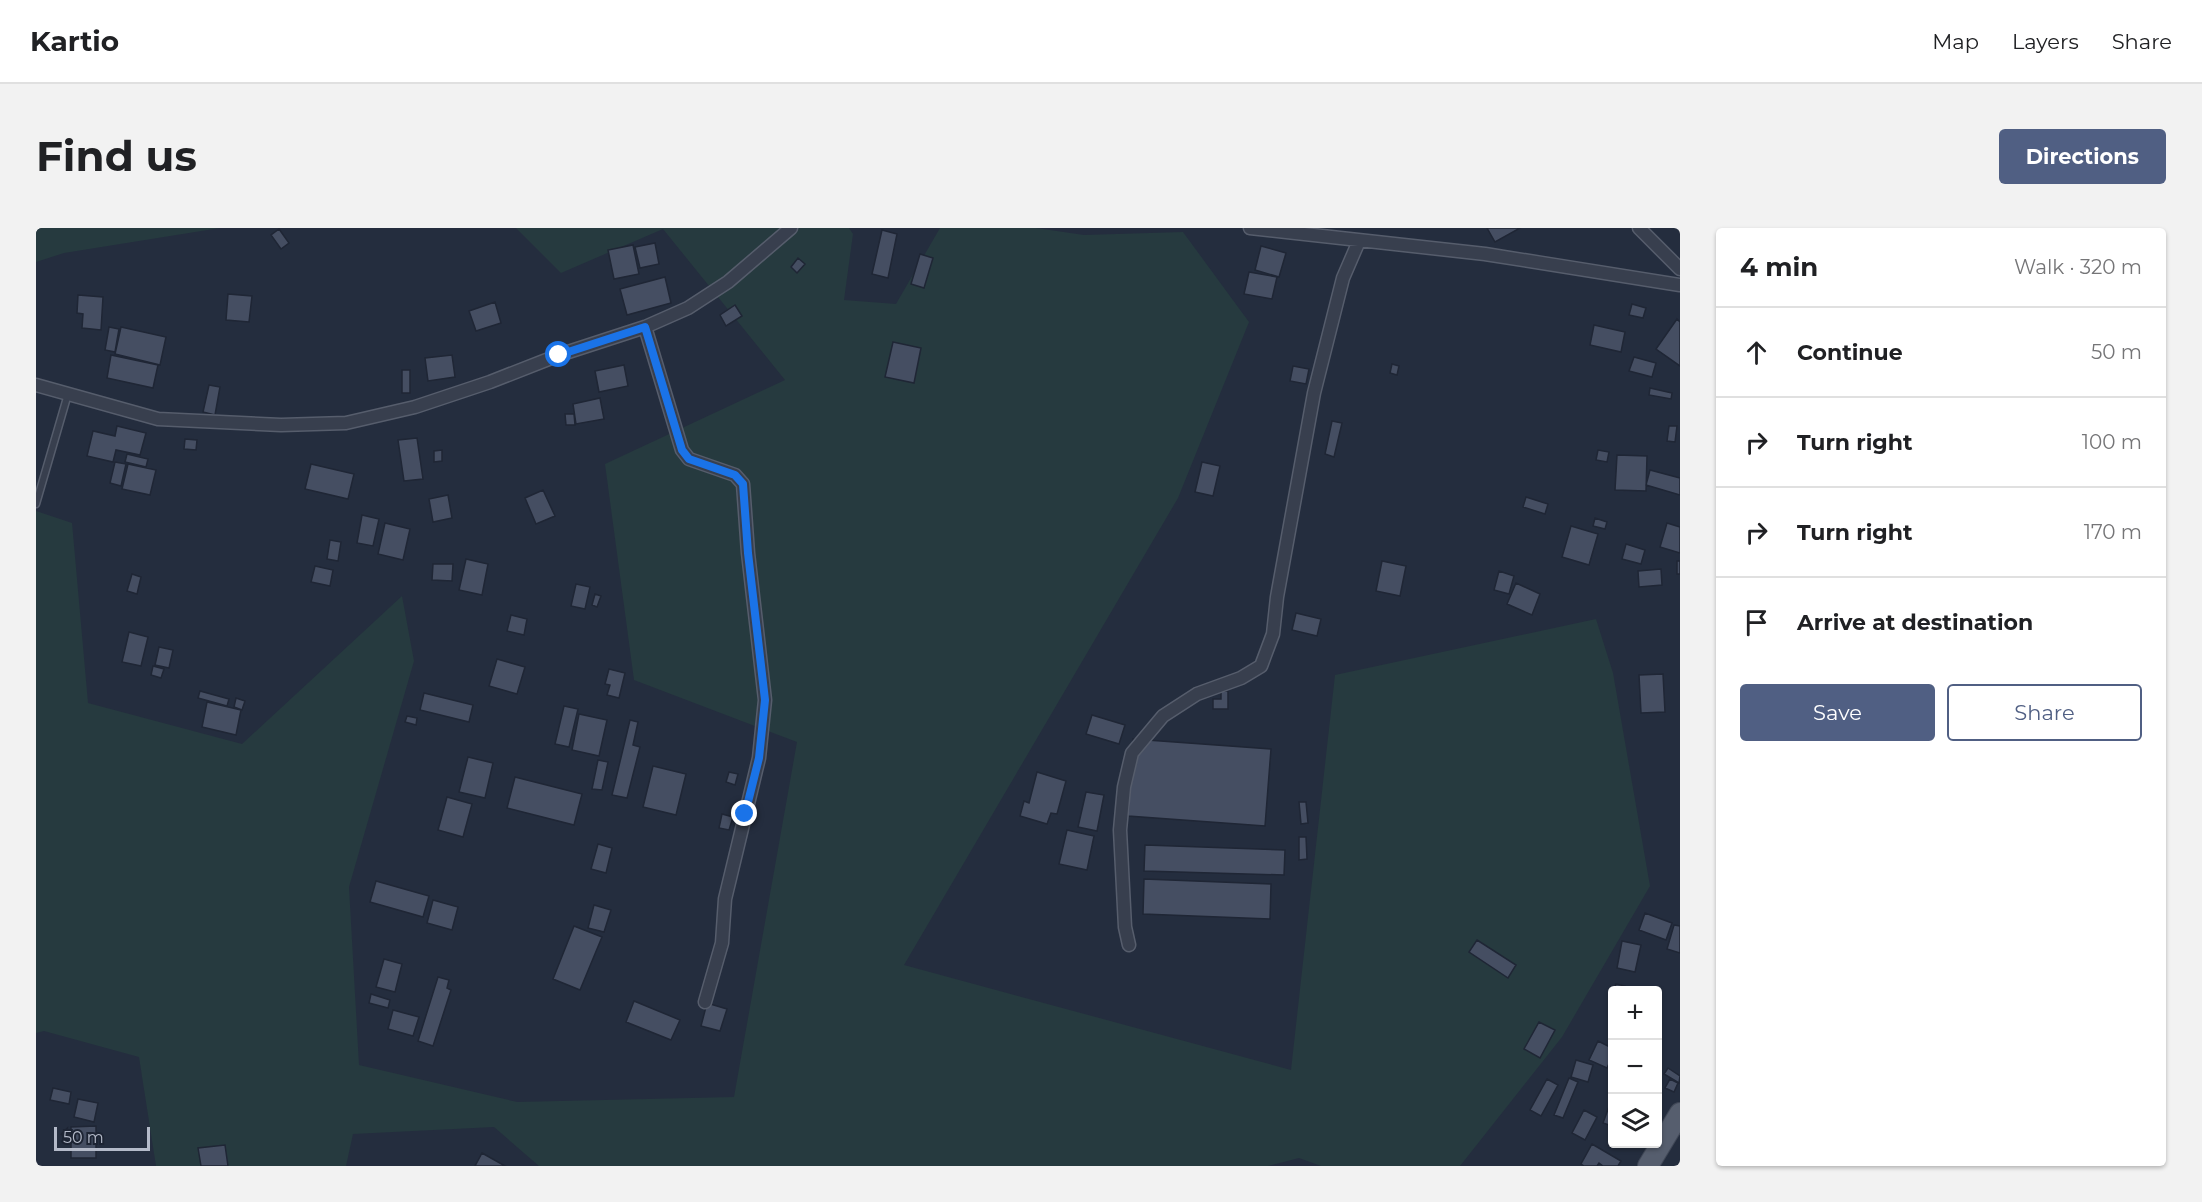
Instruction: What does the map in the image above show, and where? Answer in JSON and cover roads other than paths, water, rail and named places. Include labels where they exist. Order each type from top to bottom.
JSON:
[{"type":"main road","points":[[1648,1166],[1680,1113]]},
{"type":"street","points":[[36,385],[158,419],[281,426],[346,423],[415,407],[490,382],[559,355],[645,327],[688,308],[728,282],[791,228]]},
{"type":"street","points":[[1250,228],[1485,254],[1680,285]]},
{"type":"street","points":[[1639,228],[1680,269]]},
{"type":"street","points":[[1129,945],[1125,927],[1120,830],[1124,787],[1132,753],[1147,734],[1172,711],[1197,694],[1240,678],[1261,666],[1273,634],[1277,597],[1314,393],[1343,278],[1359,241]]},
{"type":"street","points":[[645,327],[682,450],[689,459],[735,475],[743,484],[748,553],[765,700],[759,758],[725,898],[722,943],[705,1002]]},
{"type":"lane","points":[[36,504],[68,394]]}]
